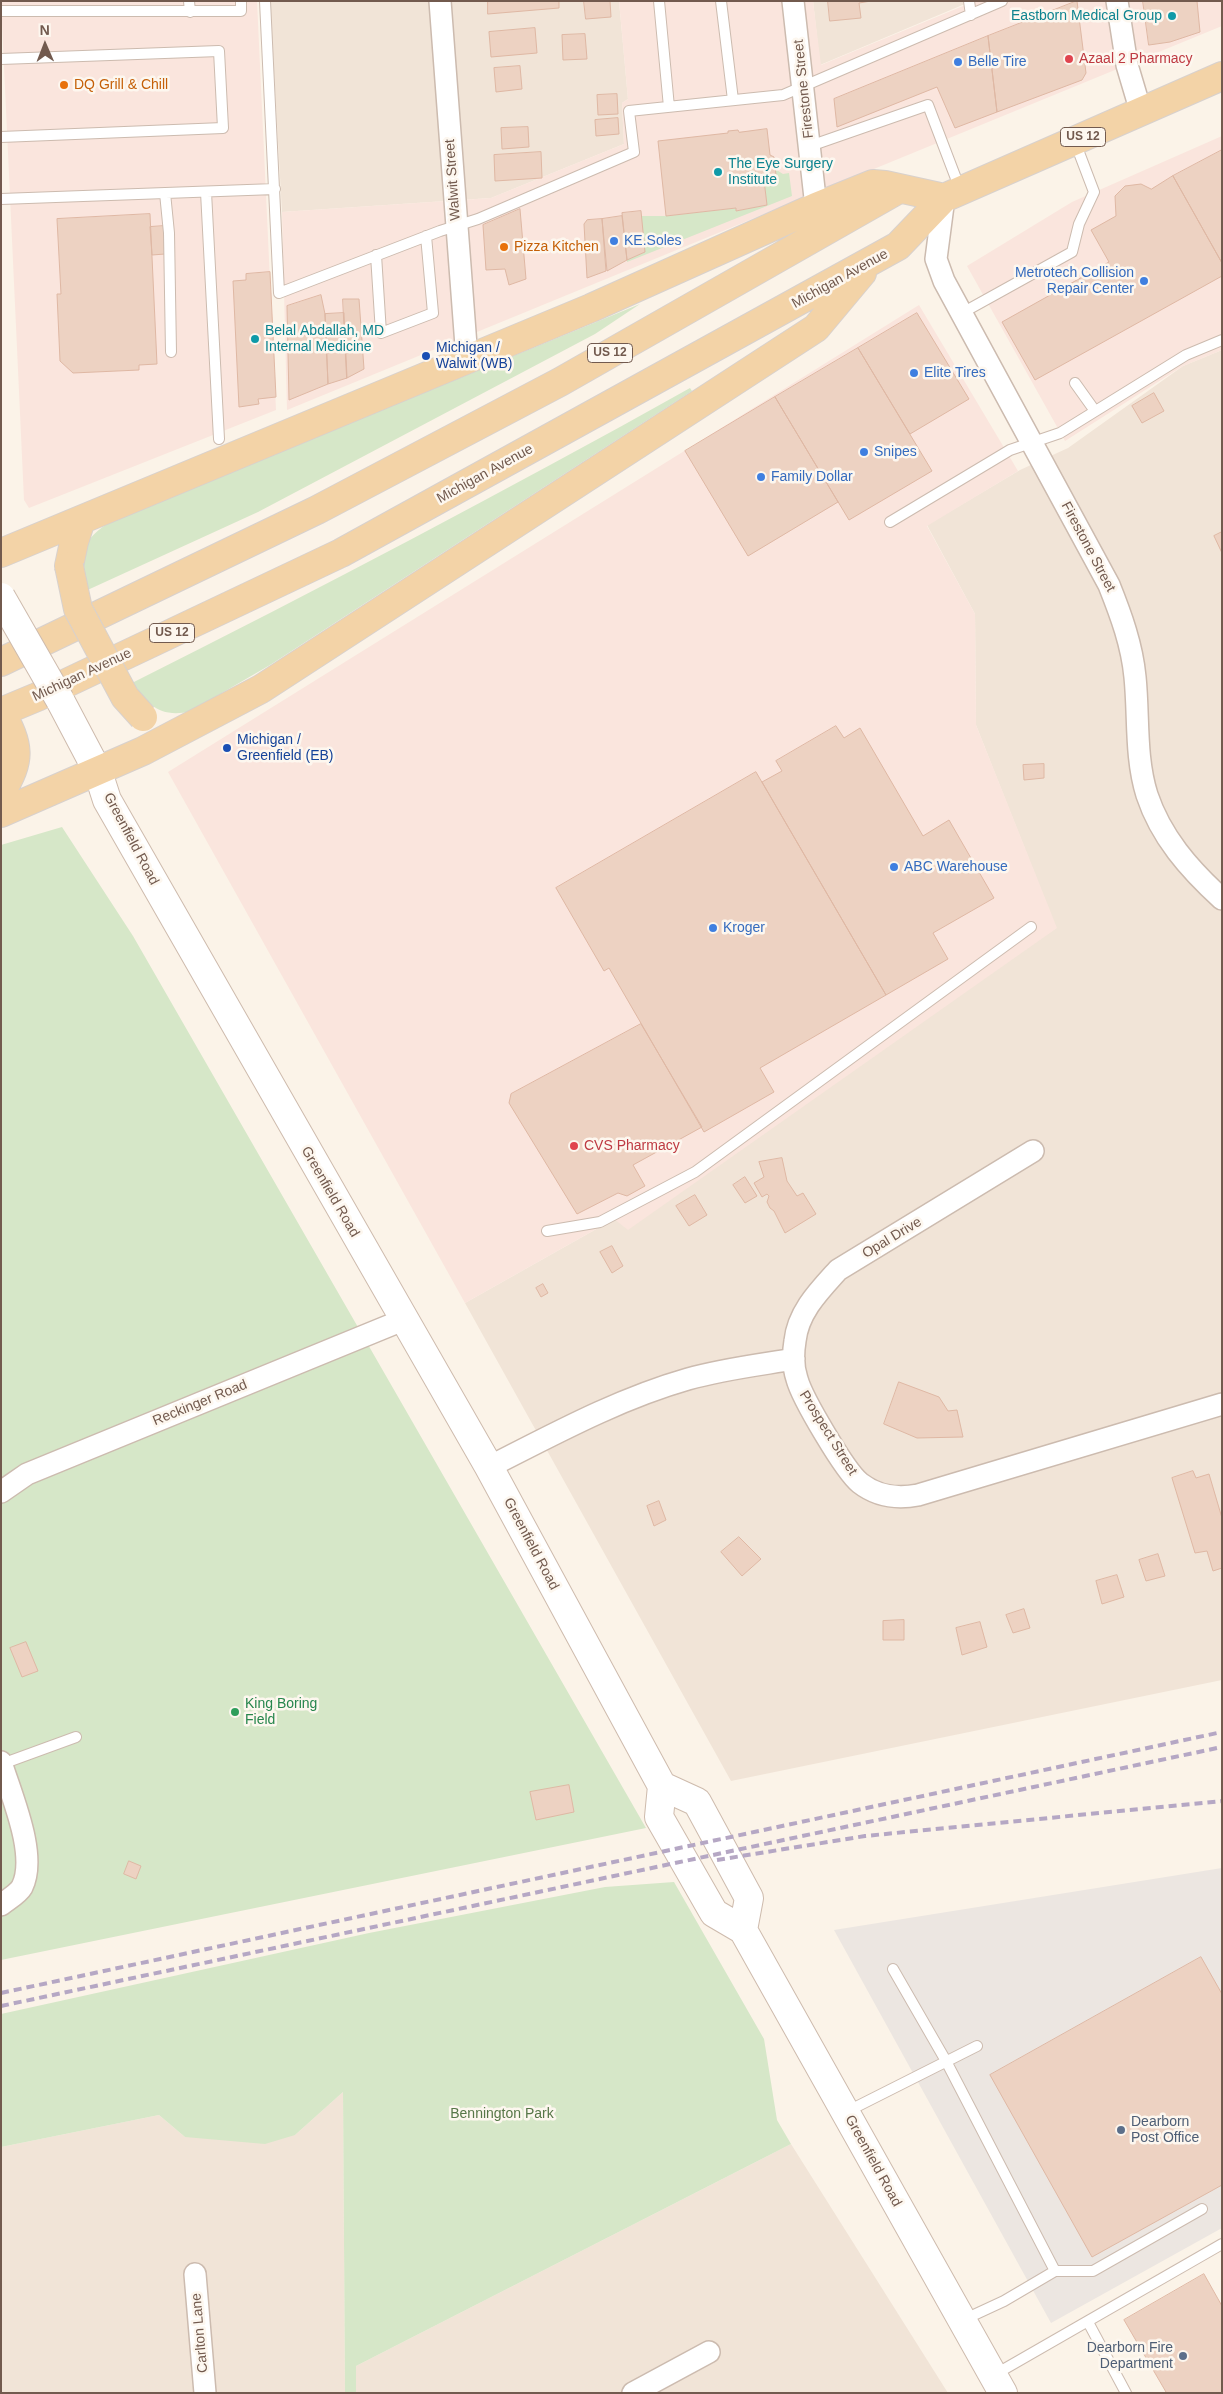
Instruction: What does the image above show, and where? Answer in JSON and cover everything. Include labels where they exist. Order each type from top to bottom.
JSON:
[{"type":"main road","name":"Michigan Avenue","points":[[1,712],[37,697],[341,553],[873,261],[898,246],[953,194],[1222,76]]},
{"type":"main road","points":[[1,553],[591,308],[816,207],[872,184],[899,189],[953,194]]},
{"type":"main road","name":"US 12","points":[[1,662],[317,510],[560,382],[899,189]]},
{"type":"main road","points":[[1,813],[98,772],[174,736],[262,690],[816,328],[873,261]]},
{"type":"main road","points":[[81,520],[69,566],[78,609],[125,698],[143,718],[174,736]]},
{"type":"main road","name":"Greenfield Road","points":[[1,597],[98,772],[107,800],[403,1320],[489,1467],[662,1786]]},
{"type":"main road","points":[[1,712],[14,738],[16,748],[14,768],[1,792]]},
{"type":"main road","points":[[662,1786],[697,1802],[749,1898],[743,1930],[714,1913],[673,1841],[660,1817],[662,1786]]},
{"type":"main road","name":"Greenfield Road","points":[[743,1930],[998,2384]]},
{"type":"street","name":"Walwit Street","points":[[440,1],[467,359]]},
{"type":"street","name":"Firestone Street","points":[[793,1],[816,207]]},
{"type":"street","points":[[1117,1],[1127,66],[1141,112]]},
{"type":"street","name":"Firestone Street","points":[[953,194],[936,259],[944,281],[1109,585],[1124,624],[1135,676],[1141,770],[1155,814],[1174,848],[1188,866],[1222,899]]},
{"type":"street","name":"Opal Drive","points":[[794,1360],[799,1321],[814,1297],[838,1270],[1034,1151]]},
{"type":"street","name":"Reckinger Road","points":[[1,1492],[27,1474],[403,1320]]},
{"type":"street","points":[[489,1467],[589,1416],[663,1386],[727,1369],[794,1360]]},
{"type":"street","name":"Prospect Street","points":[[794,1360],[796,1378],[803,1396],[851,1474],[873,1491],[887,1496],[902,1498],[918,1495],[1222,1404]]},
{"type":"street","points":[[1,1906],[21,1889],[27,1869],[25,1845],[2,1763]]},
{"type":"street","name":"Carlton Lane","points":[[195,2274],[205,2393]]},
{"type":"street","points":[[633,2393],[709,2352]]},
{"type":"lane","points":[[1,11],[189,6],[241,11],[241,1]]},
{"type":"lane","points":[[265,1],[279,293],[426,236],[478,219],[634,152],[629,111],[783,95],[1002,1]]},
{"type":"lane","points":[[659,1],[669,107]]},
{"type":"lane","points":[[721,1],[733,100]]},
{"type":"lane","points":[[970,1],[971,15]]},
{"type":"lane","points":[[1,59],[219,50],[223,128],[1,137]]},
{"type":"lane","points":[[810,146],[928,105],[953,194]]},
{"type":"lane","points":[[962,312],[1072,252],[1079,224],[1094,192],[1075,141]]},
{"type":"lane","points":[[1,199],[275,189]]},
{"type":"lane","points":[[206,192],[219,439]]},
{"type":"lane","points":[[166,193],[169,232],[171,352]]},
{"type":"lane","points":[[376,255],[381,333],[433,313],[426,236]]},
{"type":"lane","points":[[890,522],[1010,450],[1060,433],[1186,355],[1222,340]]},
{"type":"lane","points":[[1076,383],[1095,411]]},
{"type":"lane","points":[[547,1231],[600,1222],[695,1172],[1031,926]]},
{"type":"lane","points":[[2,1763],[76,1737]]},
{"type":"lane","points":[[893,1969],[946,2061],[1055,2271]]},
{"type":"lane","points":[[845,2112],[977,2046]]},
{"type":"lane","points":[[962,2321],[1004,2301],[1055,2271],[1093,2271],[1202,2209]]},
{"type":"lane","points":[[998,2384],[1088,2322],[1222,2244]]},
{"type":"lane","points":[[1088,2322],[1126,2393]]},
{"type":"shaded area","points":[[1,1],[257,1],[276,410],[29,508],[24,500]]},
{"type":"shaded area","points":[[270,1],[619,1],[628,99],[622,103],[624,144],[491,198],[282,212]]},
{"type":"shaded area","points":[[619,1],[813,1],[821,65],[975,1],[1222,1],[1222,26],[287,410],[282,212],[491,198],[624,144],[622,103],[628,99]]},
{"type":"shaded area","points":[[813,1],[972,1],[820,65]]},
{"type":"shaded area","points":[[1222,136],[1222,350],[1183,366],[1065,441],[967,266],[1072,202]]},
{"type":"shaded area","points":[[919,305],[1018,471],[927,526],[975,614],[976,725],[1057,928],[628,1230],[614,1219],[465,1303],[168,772]]},
{"type":"shaded area","points":[[1222,350],[1222,1680],[731,1781],[465,1303],[614,1219],[1056,928],[976,725],[975,614],[927,525],[1020,470],[1068,448],[1183,366]]},
{"type":"shaded area","points":[[1222,1868],[1222,2228],[1051,2323],[834,1930]]},
{"type":"shaded area","points":[[343,2092],[345,2393],[1,2393],[1,2147],[159,2115],[185,2137],[295,2135]]},
{"type":"shaded area","points":[[791,2144],[948,2393],[356,2393],[356,2366]]},
{"type":"green space","points":[[775,169],[783,174],[789,173],[792,196],[627,262],[627,260],[645,252],[641,216],[667,216],[736,208],[736,211],[767,205],[764,180],[767,176],[776,175]]},
{"type":"green space","points":[[640,304],[595,334],[258,512],[81,593],[81,569],[84,550],[88,542],[102,527],[114,520]]},
{"type":"green space","points":[[690,388],[692,391],[270,665],[191,711],[171,713],[156,708],[130,684],[412,539]]},
{"type":"green space","points":[[62,827],[133,936],[646,1828],[1,1960],[1,845]]},
{"type":"green space","name":"Bennington Park","points":[[674,1882],[764,2039],[777,2120],[791,2144],[356,2366],[356,2393],[345,2393],[343,2092],[295,2135],[265,2144],[185,2137],[159,2115],[1,2147],[1,2014],[369,1933],[605,1887]]},
{"type":"building","points":[[488,1],[559,1],[559,8],[488,14]]},
{"type":"building","points":[[584,1],[610,1],[611,17],[586,19]]},
{"type":"building","points":[[828,1],[871,1],[859,3],[861,18],[830,21]]},
{"type":"building","points":[[1077,1],[1086,73],[1082,80],[997,112],[988,36]]},
{"type":"building","name":"Eastborn Medical Group","points":[[1143,1],[1197,1],[1200,32],[1170,42],[1149,45]]},
{"type":"building","points":[[535,28],[537,53],[491,57],[489,32]]},
{"type":"building","points":[[585,34],[587,59],[563,60],[562,35]]},
{"type":"building","name":"Belle Tire","points":[[988,36],[997,112],[955,128],[937,87],[837,127],[834,99]]},
{"type":"building","points":[[520,66],[522,89],[496,92],[494,68]]},
{"type":"building","points":[[617,94],[618,114],[598,115],[597,95]]},
{"type":"building","points":[[618,118],[619,134],[596,136],[595,120]]},
{"type":"building","points":[[528,127],[529,147],[502,149],[501,128]]},
{"type":"building","name":"The Eye Surgery Institute","points":[[767,129],[770,155],[774,157],[776,175],[767,176],[764,180],[767,205],[736,211],[736,208],[666,216],[658,141],[728,133],[728,131],[738,130],[739,132]]},
{"type":"building","points":[[1222,150],[1222,263],[1173,176]]},
{"type":"building","points":[[541,152],[542,178],[495,181],[494,155]]},
{"type":"building","name":"Metrotech Collision Repair Center","points":[[1173,176],[1222,263],[1222,276],[1035,380],[1002,322],[1109,262],[1091,230],[1116,216],[1115,196],[1125,186],[1141,184],[1151,189]]},
{"type":"building","name":"Pizza Kitchen","points":[[520,209],[526,279],[509,285],[505,269],[486,270],[483,225]]},
{"type":"building","points":[[641,211],[645,252],[627,260],[622,213]]},
{"type":"building","points":[[150,214],[157,364],[139,365],[139,370],[73,373],[60,361],[57,294],[61,294],[57,219]]},
{"type":"building","points":[[622,216],[627,260],[607,271],[602,219]]},
{"type":"building","points":[[602,219],[606,271],[587,278],[584,224],[587,220]]},
{"type":"building","points":[[164,226],[165,254],[152,255],[150,227]]},
{"type":"building","name":"Belal Abdallah, MD Internal Medicine","points":[[270,272],[276,397],[258,399],[259,404],[239,407],[233,281],[246,280],[246,274]]},
{"type":"building","points":[[321,295],[325,314],[328,384],[289,400],[287,306]]},
{"type":"building","points":[[343,299],[359,299],[364,369],[347,378]]},
{"type":"building","points":[[344,313],[347,378],[328,384],[325,314]]},
{"type":"building","name":"Elite Tires","points":[[917,313],[969,399],[910,434],[858,348]]},
{"type":"building","name":"Snipes","points":[[858,348],[932,471],[849,520],[775,397]]},
{"type":"building","points":[[1154,393],[1164,411],[1142,423],[1132,406]]},
{"type":"building","points":[[775,397],[838,502],[748,556],[685,451]]},
{"type":"building","points":[[1222,532],[1222,553],[1214,536]]},
{"type":"building","name":"ABC Warehouse","points":[[836,726],[844,738],[860,728],[923,836],[949,820],[994,898],[933,933],[948,959],[886,995],[762,782],[782,771],[776,761]]},
{"type":"building","points":[[1044,764],[1044,778],[1024,780],[1023,765]]},
{"type":"building","name":"Kroger","points":[[756,772],[886,995],[760,1068],[774,1092],[704,1132],[609,968],[604,971],[556,888]]},
{"type":"building","name":"CVS Pharmacy","points":[[641,1024],[702,1127],[633,1165],[645,1186],[627,1196],[618,1193],[577,1214],[509,1103],[511,1094]]},
{"type":"building","points":[[782,1158],[787,1181],[797,1196],[803,1193],[816,1214],[785,1233],[774,1211],[767,1202],[769,1196],[767,1194],[762,1197],[754,1183],[764,1177],[759,1162]]},
{"type":"building","points":[[745,1177],[757,1196],[745,1203],[733,1185]]},
{"type":"building","points":[[695,1195],[707,1215],[689,1226],[676,1206]]},
{"type":"building","points":[[612,1246],[623,1266],[612,1273],[600,1252]]},
{"type":"building","points":[[543,1284],[548,1293],[541,1297],[536,1288]]},
{"type":"building","points":[[899,1382],[939,1397],[948,1411],[957,1410],[963,1437],[917,1438],[884,1424]]},
{"type":"building","points":[[1193,1471],[1196,1478],[1209,1474],[1222,1518],[1222,1568],[1213,1571],[1207,1551],[1195,1553],[1172,1478]]},
{"type":"building","points":[[659,1501],[666,1520],[654,1526],[647,1506]]},
{"type":"building","points":[[739,1537],[761,1559],[742,1576],[721,1552]]},
{"type":"building","points":[[1158,1554],[1165,1576],[1146,1581],[1139,1560]]},
{"type":"building","points":[[1117,1575],[1124,1597],[1102,1604],[1096,1581]]},
{"type":"building","points":[[1024,1609],[1030,1628],[1013,1633],[1006,1615]]},
{"type":"building","points":[[904,1620],[904,1640],[883,1640],[883,1621]]},
{"type":"building","points":[[980,1622],[987,1647],[962,1655],[956,1628]]},
{"type":"building","points":[[26,1642],[38,1671],[22,1677],[10,1648]]},
{"type":"building","points":[[569,1785],[574,1812],[536,1820],[530,1792]]},
{"type":"building","points":[[129,1861],[141,1866],[136,1879],[124,1874]]},
{"type":"building","name":"Dearborn Post Office","points":[[1201,1957],[1222,1994],[1222,2185],[1092,2257],[990,2075]]},
{"type":"building","name":"Dearborn Fire Department","points":[[1204,2274],[1222,2306],[1222,2393],[1163,2393],[1166,2392],[1124,2320]]},
{"type":"railway","points":[[1,1993],[1222,1732]]},
{"type":"railway","points":[[1,2006],[1222,1747]]},
{"type":"railway","points":[[717,1860],[865,1836],[1222,1801]]},
{"type":"place","name":"Eastborn Medical Group","points":[[1172,16]]},
{"type":"place","name":"Azaal 2 Pharmacy","points":[[1069,59]]},
{"type":"place","name":"Belle Tire","points":[[958,62]]},
{"type":"place","name":"DQ Grill & Chill","points":[[64,85]]},
{"type":"place","name":"The Eye Surgery Institute","points":[[718,172]]},
{"type":"place","name":"KE.Soles","points":[[614,241]]},
{"type":"place","name":"Pizza Kitchen","points":[[504,247]]},
{"type":"place","name":"Metrotech Collision Repair Center","points":[[1144,281]]},
{"type":"place","name":"Belal Abdallah, MD Internal Medicine","points":[[255,339]]},
{"type":"place","name":"Michigan / Walwit (WB)","points":[[426,356]]},
{"type":"place","name":"Elite Tires","points":[[914,373]]},
{"type":"place","name":"Snipes","points":[[864,452]]},
{"type":"place","name":"Family Dollar","points":[[761,477]]},
{"type":"place","name":"Michigan / Greenfield (EB)","points":[[227,748]]},
{"type":"place","name":"ABC Warehouse","points":[[894,867]]},
{"type":"place","name":"Kroger","points":[[713,928]]},
{"type":"place","name":"CVS Pharmacy","points":[[574,1146]]},
{"type":"place","name":"King Boring Field","points":[[235,1712]]},
{"type":"place","name":"Dearborn Post Office","points":[[1121,2130]]},
{"type":"place","name":"Dearborn Fire Department","points":[[1183,2356]]}]
